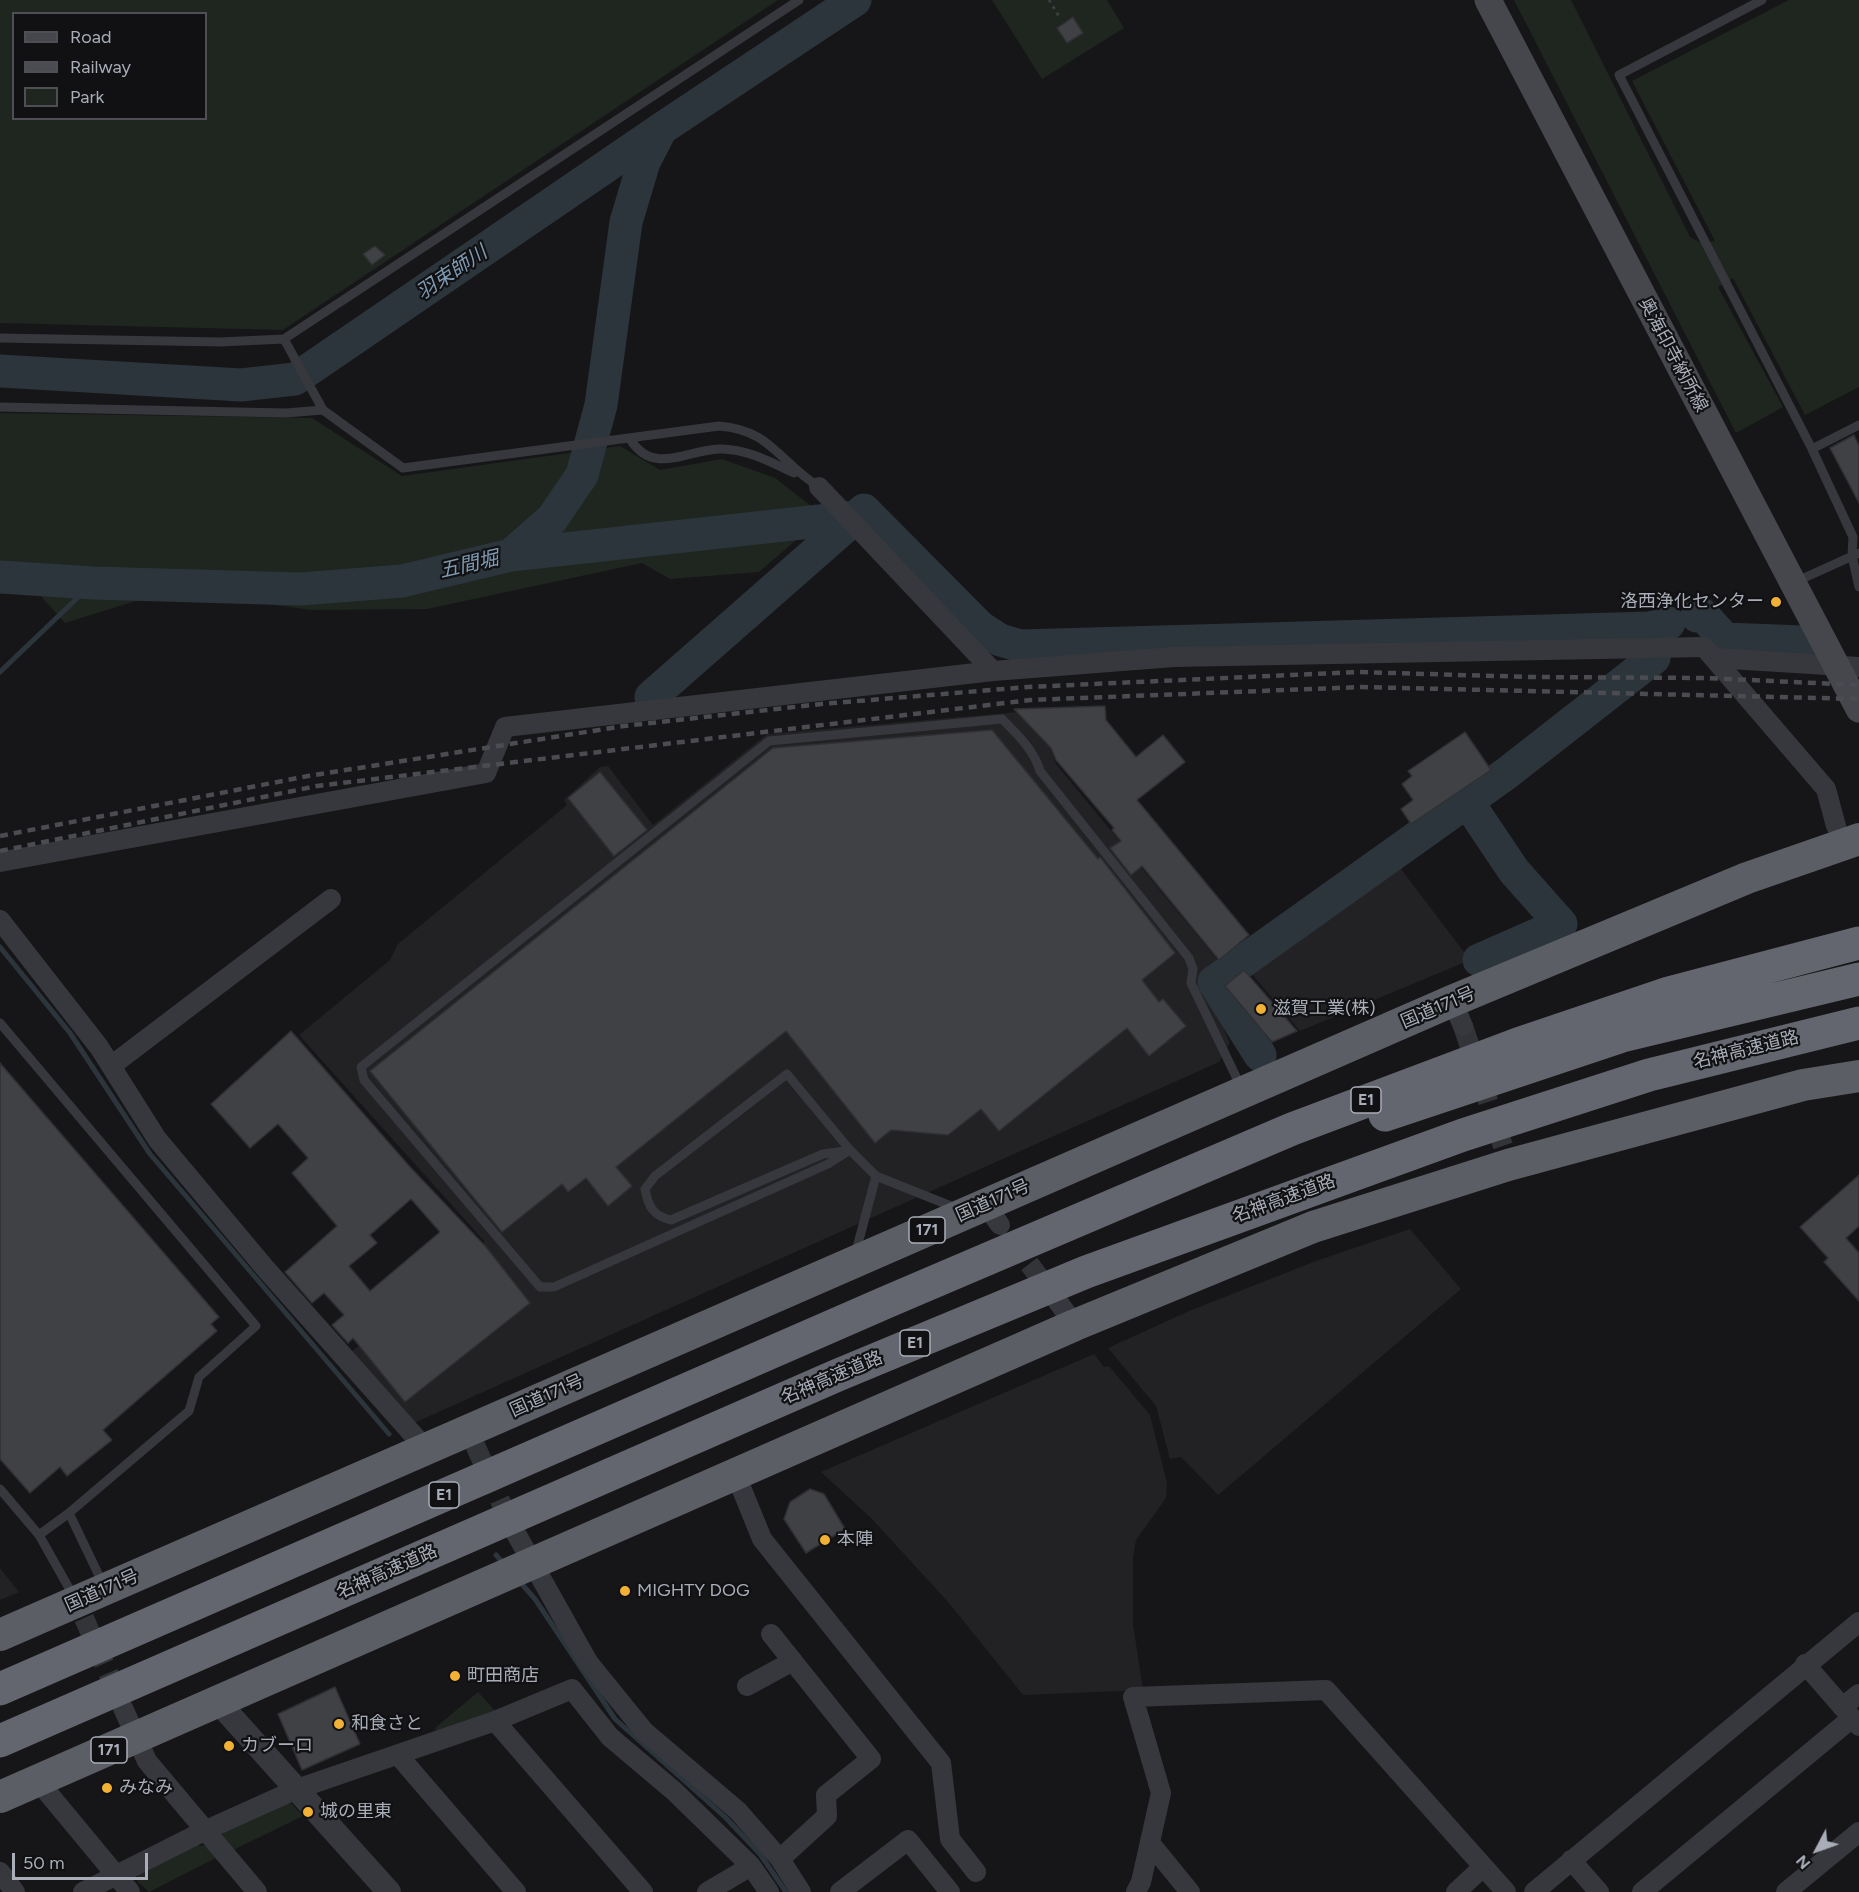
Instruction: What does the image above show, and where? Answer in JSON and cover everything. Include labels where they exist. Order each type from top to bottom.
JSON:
[{"type":"highway","name":"国道171号","points":[[0,1635],[80,1610],[105,1589],[425,1448],[472,1438],[853,1262],[984,1214],[1237,1080],[1457,1014],[1637,924],[1674,895],[1756,858],[1851,828]]},
{"type":"highway","name":"E1","points":[[0,1689],[889,1300],[1281,1134],[1415,1081],[1669,993],[1859,943]]},
{"type":"highway","name":"E1","points":[[889,1300],[1120,1207],[1275,1152],[1600,1044],[1859,979]]},
{"type":"highway","name":"名神高速道路","points":[[0,1741],[838,1375],[1086,1272],[1305,1191],[1562,1103],[1650,1075],[1859,1023]]},
{"type":"highway","name":"171","points":[[0,1797],[219,1703],[1075,1325],[1313,1227],[1506,1156],[1803,1085],[1859,1076]]},
{"type":"main road","name":"奥海印寺納所線","points":[[1488,0],[1793,583],[1847,665],[1859,710]]},
{"type":"street","points":[[813,483],[993,671]]},
{"type":"street","points":[[0,862],[486,773],[505,727],[993,671],[1174,657],[1379,651],[1704,647],[1826,789],[1851,828]]},
{"type":"street","points":[[1714,658],[1847,665]]},
{"type":"street","points":[[111,1066],[331,899]]},
{"type":"street","points":[[0,920],[47,978],[111,1066],[157,1139],[265,1268],[425,1448]]},
{"type":"street","points":[[1053,1295],[1075,1325]]},
{"type":"street","points":[[736,1476],[762,1539],[941,1763],[950,1839],[976,1872]]},
{"type":"street","points":[[514,1530],[588,1662],[644,1731],[738,1811],[780,1859],[801,1892]]},
{"type":"street","points":[[1534,1892],[1805,1664],[1859,1622]]},
{"type":"street","points":[[771,1634],[871,1759],[826,1795],[827,1816],[780,1859]]},
{"type":"street","points":[[747,1686],[793,1661]]},
{"type":"street","points":[[1805,1664],[1851,1717]]},
{"type":"street","points":[[83,1892],[204,1831],[297,1789],[495,1721],[572,1689],[610,1737],[674,1791],[751,1866],[769,1892]]},
{"type":"street","points":[[1136,1892],[1161,1793],[1133,1697],[1326,1690],[1506,1892]]},
{"type":"street","points":[[1642,1892],[1851,1717],[1859,1694]]},
{"type":"street","points":[[219,1703],[389,1892]]},
{"type":"street","points":[[123,1708],[147,1761],[257,1892]]},
{"type":"street","points":[[495,1721],[643,1892]]},
{"type":"street","points":[[398,1755],[516,1892]]},
{"type":"street","points":[[38,1781],[130,1892]]},
{"type":"street","points":[[1786,1892],[1859,1832]]},
{"type":"street","points":[[840,1892],[908,1840],[950,1892]]},
{"type":"street","points":[[1150,1843],[1190,1892]]},
{"type":"street","points":[[1571,1860],[1599,1892]]},
{"type":"street","points":[[707,1892],[751,1866]]},
{"type":"street","points":[[1456,1892],[1483,1867]]},
{"type":"street","points":[[0,1872],[15,1892]]},
{"type":"lane","points":[[0,338],[220,342],[284,339],[799,0]]},
{"type":"lane","points":[[1762,0],[1618,75],[1812,448],[1853,537],[1859,587]]},
{"type":"lane","points":[[284,339],[323,410],[403,468],[719,426],[736,428],[760,436],[813,483]]},
{"type":"lane","points":[[0,407],[286,413],[323,410]]},
{"type":"lane","points":[[1812,448],[1859,425]]},
{"type":"lane","points":[[630,439],[637,450],[648,458],[671,459],[719,449],[749,453],[813,483]]},
{"type":"lane","points":[[1793,583],[1856,554]]},
{"type":"lane","points":[[850,1150],[828,1164],[554,1287],[540,1287],[364,1080],[361,1067],[769,741],[1002,719],[1037,759],[1040,771],[1189,958],[1193,969],[1191,983],[1237,1080]]},
{"type":"lane","points":[[0,1023],[256,1326],[199,1377],[189,1411],[69,1513],[39,1535]]},
{"type":"lane","points":[[850,1150],[823,1154],[671,1220],[658,1217],[648,1204],[645,1189],[655,1176],[787,1074],[850,1150],[876,1176],[984,1214]]},
{"type":"lane","points":[[853,1262],[876,1176]]},
{"type":"lane","points":[[0,1489],[39,1535],[80,1610]]},
{"type":"lane","points":[[69,1513],[105,1589]]},
{"type":"path","points":[[1048,0],[1060,18]]},
{"type":"shaded area","points":[[1017,712],[1050,748],[1056,764],[1224,968],[1204,984],[1230,1043],[1219,1062],[414,1423],[351,1352],[485,1242],[299,1035],[390,960],[398,944],[567,805],[564,800],[600,767],[608,766],[653,825],[767,734]]},
{"type":"shaded area","points":[[1395,861],[1470,960],[1300,1031],[1244,965]]},
{"type":"shaded area","points":[[1410,1229],[1461,1289],[1218,1495],[1181,1457],[1170,1459],[1156,1406],[1108,1348],[1189,1311],[1316,1261]]},
{"type":"shaded area","points":[[1094,1354],[1104,1367],[1109,1366],[1150,1415],[1167,1483],[1166,1498],[1136,1540],[1133,1557],[1133,1624],[1143,1690],[1023,1695],[949,1603],[872,1519],[821,1472]]},
{"type":"shaded area","points":[[0,1568],[19,1592],[0,1600]]},
{"type":"green space","points":[[0,0],[778,0],[283,330],[0,323]]},
{"type":"green space","points":[[992,0],[1107,0],[1124,28],[1042,79]]},
{"type":"green space","points":[[1514,0],[1571,0],[1690,237],[1701,243],[1715,241],[1632,81],[1789,0],[1859,0],[1859,387],[1805,415],[1733,278],[1718,287],[1783,407],[1736,433]]},
{"type":"green space","points":[[0,413],[312,418],[402,476],[620,446],[660,470],[722,459],[775,478],[824,516],[759,572],[670,579],[642,563],[427,609],[311,610],[238,600],[136,601],[65,623],[38,593],[0,591]]},
{"type":"green space","points":[[478,1692],[498,1714],[438,1736],[435,1728]]},
{"type":"green space","points":[[283,1802],[292,1804],[303,1816],[231,1851],[223,1842],[223,1832]]},
{"type":"green space","points":[[195,1845],[207,1846],[216,1858],[149,1892],[138,1882],[138,1874]]},
{"type":"building","points":[[1073,17],[1083,33],[1067,43],[1057,28]]},
{"type":"building","points":[[375,246],[385,255],[372,265],[363,254]]},
{"type":"building","points":[[1854,435],[1859,446],[1859,503],[1830,448]]},
{"type":"building","points":[[1105,706],[1106,720],[1136,757],[1163,735],[1185,762],[1137,800],[1249,935],[1219,960],[1142,866],[1131,875],[1110,848],[1121,841],[1112,830],[1114,828],[1056,760],[1051,748],[1014,709]]},
{"type":"building","points":[[992,730],[1098,859],[1100,857],[1175,953],[1142,980],[1159,1002],[1163,999],[1186,1026],[1149,1056],[1127,1028],[999,1131],[981,1109],[948,1135],[891,1130],[875,1143],[786,1031],[616,1167],[632,1186],[608,1206],[586,1178],[568,1192],[562,1184],[502,1232],[370,1071],[773,748]]},
{"type":"building","points":[[1465,732],[1491,770],[1411,824],[1401,809],[1413,800],[1402,784],[1412,776],[1408,771]]},
{"type":"building","points":[[600,772],[647,830],[614,856],[568,798]]},
{"type":"building","name":"滋賀工業(株)","points":[[1244,970],[1297,1031],[1272,1042],[1225,986]]},
{"type":"building","points":[[291,1031],[411,1168],[486,1247],[530,1303],[405,1402],[353,1338],[348,1343],[332,1325],[344,1315],[324,1293],[312,1303],[285,1272],[337,1226],[292,1173],[308,1158],[278,1124],[250,1148],[211,1104]],"holes":[[[411,1199],[440,1232],[370,1291],[349,1266],[377,1243],[370,1235]]]},
{"type":"building","points":[[0,1063],[219,1317],[211,1324],[217,1331],[103,1430],[112,1440],[67,1476],[60,1467],[30,1493],[0,1459]]},
{"type":"building","points":[[1859,1175],[1859,1226],[1846,1238],[1859,1253],[1859,1301],[1824,1262],[1828,1258],[1800,1227]]},
{"type":"building","points":[[810,1489],[824,1494],[845,1529],[806,1553],[784,1519],[790,1502]]},
{"type":"building","points":[[335,1687],[360,1744],[302,1770],[278,1714]]},
{"type":"waterway","name":"羽束師川","points":[[0,371],[241,385],[295,379],[661,129],[855,0]]},
{"type":"waterway","name":"五間堀","points":[[0,577],[93,583],[301,589],[402,581],[511,555],[552,519],[582,475],[601,405],[626,222],[644,162],[661,129]]},
{"type":"waterway","points":[[651,697],[864,510],[980,627],[1000,640],[1021,646],[1650,628],[1669,623]]},
{"type":"waterway","points":[[511,555],[856,517]]},
{"type":"waterway","points":[[0,672],[93,583]]},
{"type":"waterway","points":[[1697,616],[1702,614],[1725,639],[1803,642]]},
{"type":"waterway","points":[[1260,1055],[1214,982],[1507,773],[1654,658]]},
{"type":"waterway","points":[[1467,801],[1514,871],[1561,924],[1479,960]]},
{"type":"waterway","points":[[0,947],[70,1033],[150,1154],[389,1434]]},
{"type":"waterway","points":[[496,1555],[505,1565]]},
{"type":"waterway","points":[[519,1581],[535,1599],[615,1719],[725,1817],[760,1854],[786,1892]]},
{"type":"tunnel","points":[[1463,1026],[1503,1146]]},
{"type":"tunnel","points":[[1011,1240],[1053,1295]]},
{"type":"tunnel","points":[[475,1445],[512,1527]]},
{"type":"tunnel","points":[[84,1618],[120,1700]]},
{"type":"railway","points":[[0,836],[308,776],[624,726],[821,704],[1028,687],[1357,672],[1531,677],[1706,678],[1859,685]]},
{"type":"railway","points":[[0,851],[317,786],[1030,700],[1362,687],[1859,699]]},
{"type":"place","name":"洛西浄化センター","points":[[1776,602]]},
{"type":"place","name":"滋賀工業(株)","points":[[1261,1009]]},
{"type":"place","name":"本陣","points":[[825,1540]]},
{"type":"place","name":"MIGHTY DOG","points":[[625,1591]]},
{"type":"place","name":"町田商店","points":[[455,1676]]},
{"type":"place","name":"和食さと","points":[[339,1724]]},
{"type":"place","name":"カブーロ","points":[[229,1746]]},
{"type":"place","name":"みなみ","points":[[107,1788]]},
{"type":"place","name":"城の里東","points":[[308,1812]]}]
